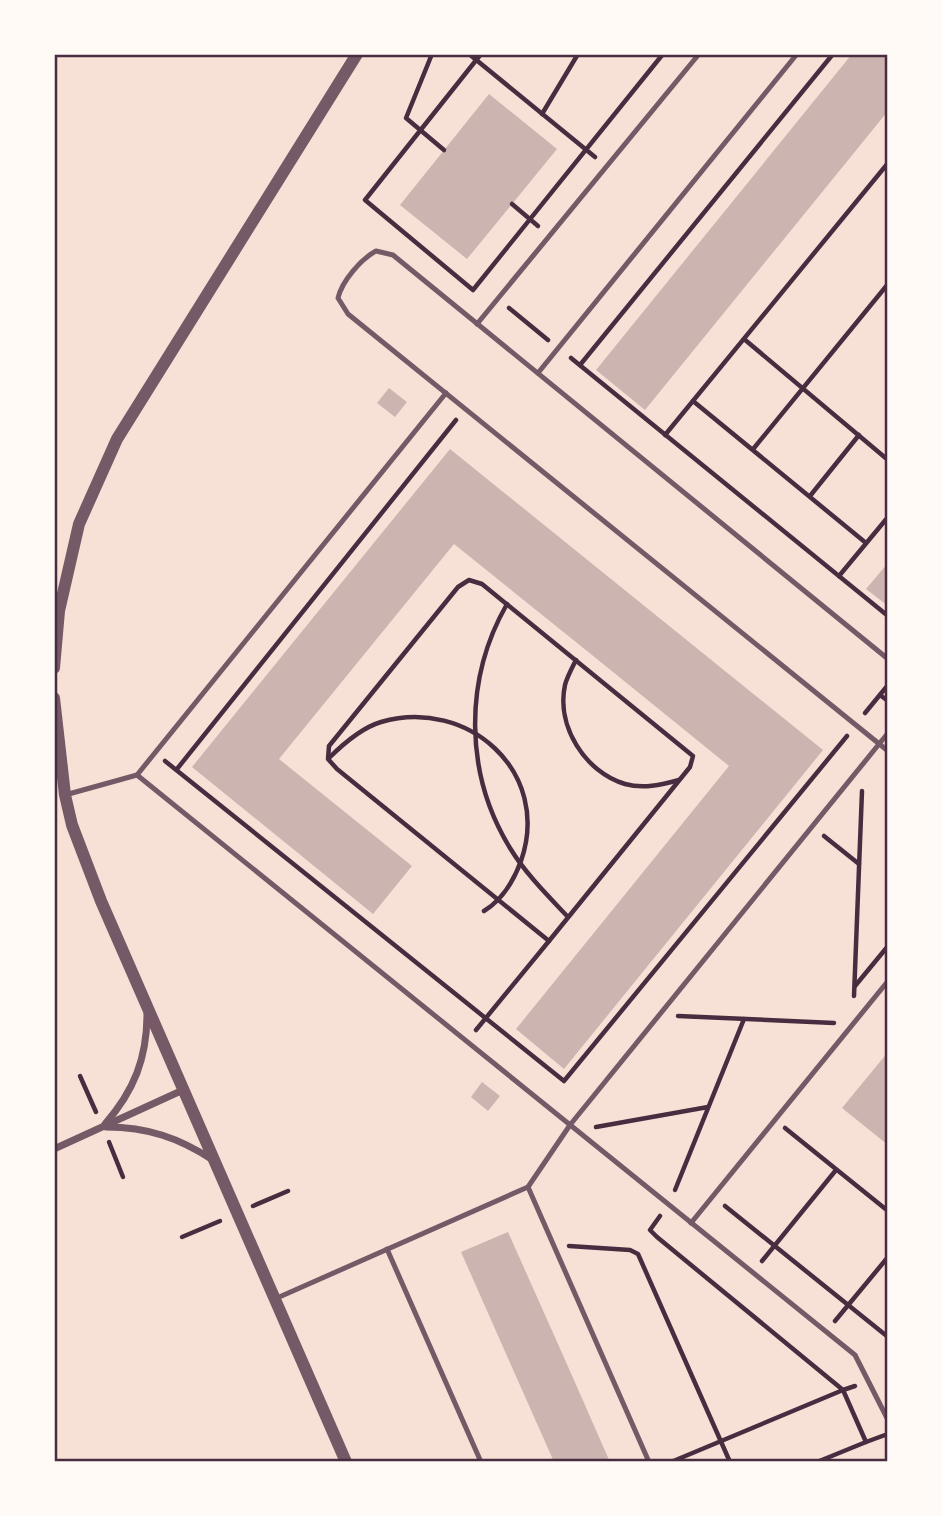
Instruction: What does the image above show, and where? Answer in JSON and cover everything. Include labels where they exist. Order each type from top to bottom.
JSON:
[{"type":"street","points":[[54,668],[59,611],[79,524],[117,439],[358,54]]},
{"type":"street","points":[[54,698],[65,795],[72,825],[101,901],[346,1462]]},
{"type":"street","points":[[102,1127],[124,1102],[140,1072],[147,1040],[147,1007]]},
{"type":"street","points":[[54,1149],[183,1090]]},
{"type":"street","points":[[102,1127],[132,1127],[162,1133],[189,1145],[214,1161]]},
{"type":"lane","points":[[477,324],[699,54]]},
{"type":"lane","points":[[538,373],[797,54]]},
{"type":"lane","points":[[888,659],[385,251],[368,255],[340,289],[338,298],[348,314],[888,751]]},
{"type":"lane","points":[[65,795],[137,775],[446,393]]},
{"type":"lane","points":[[274,1299],[528,1187],[570,1125],[888,733]]},
{"type":"lane","points":[[137,775],[855,1355],[888,1420]]},
{"type":"lane","points":[[691,1223],[888,981]]},
{"type":"lane","points":[[528,1187],[649,1462]]},
{"type":"lane","points":[[387,1250],[481,1462]]},
{"type":"path","points":[[432,54],[406,118],[444,150]]},
{"type":"path","points":[[469,54],[607,166]]},
{"type":"path","points":[[481,54],[365,200],[472,290],[663,54]]},
{"type":"path","points":[[542,114],[578,54]]},
{"type":"path","points":[[580,365],[833,54]]},
{"type":"path","points":[[665,435],[888,163]]},
{"type":"path","points":[[512,204],[550,236]]},
{"type":"path","points":[[478,283],[888,616]]},
{"type":"path","points":[[754,448],[888,284]]},
{"type":"path","points":[[744,339],[888,460]]},
{"type":"path","points":[[693,401],[754,448],[866,543]]},
{"type":"path","points":[[177,769],[465,409]]},
{"type":"path","points":[[810,495],[859,435]]},
{"type":"path","points":[[839,576],[888,517]]},
{"type":"path","points":[[467,1042],[549,942],[680,780],[694,761],[690,752],[476,580],[462,583],[329,746],[328,759],[549,942]]},
{"type":"path","points":[[507,604],[492,629],[477,683],[475,732],[485,796],[510,848],[568,917]]},
{"type":"path","points":[[576,660],[565,685],[565,717],[576,746],[597,770],[625,784],[657,787],[680,780]]},
{"type":"path","points":[[880,695],[888,701]]},
{"type":"path","points":[[328,759],[346,742],[379,722],[417,716],[455,722],[475,732],[502,755],[521,789],[526,807],[526,845],[515,878],[484,911]]},
{"type":"path","points":[[166,761],[564,1081],[845,738]]},
{"type":"path","points":[[659,1015],[853,1024],[864,762]]},
{"type":"path","points":[[812,826],[859,864]]},
{"type":"path","points":[[854,986],[888,946]]},
{"type":"path","points":[[577,1130],[709,1107]]},
{"type":"path","points":[[775,1120],[888,1211]]},
{"type":"path","points":[[753,1272],[836,1170]]},
{"type":"path","points":[[713,1196],[888,1337]]},
{"type":"path","points":[[553,1245],[629,1250],[638,1254],[730,1462]]},
{"type":"path","points":[[827,1332],[888,1257]]},
{"type":"path","points":[[866,1442],[843,1390],[868,1381]]},
{"type":"path","points":[[817,1462],[888,1433]]},
{"type":"path","points":[[671,1462],[720,1440]]},
{"type":"building","points":[[852,54],[888,54],[888,111],[645,410],[596,370]]},
{"type":"building","points":[[489,94],[557,149],[467,259],[400,205]]},
{"type":"building","points":[[389,388],[407,402],[395,417],[377,403]]},
{"type":"building","points":[[450,449],[823,750],[564,1069],[516,1029],[729,766],[454,544],[279,759],[412,866],[373,914],[192,767]]},
{"type":"building","points":[[888,563],[888,606],[866,589]]},
{"type":"building","points":[[888,1052],[888,1145],[842,1108]]},
{"type":"building","points":[[482,1082],[500,1096],[488,1111],[471,1097]]},
{"type":"building","points":[[508,1232],[610,1462],[554,1462],[461,1252]]}]
